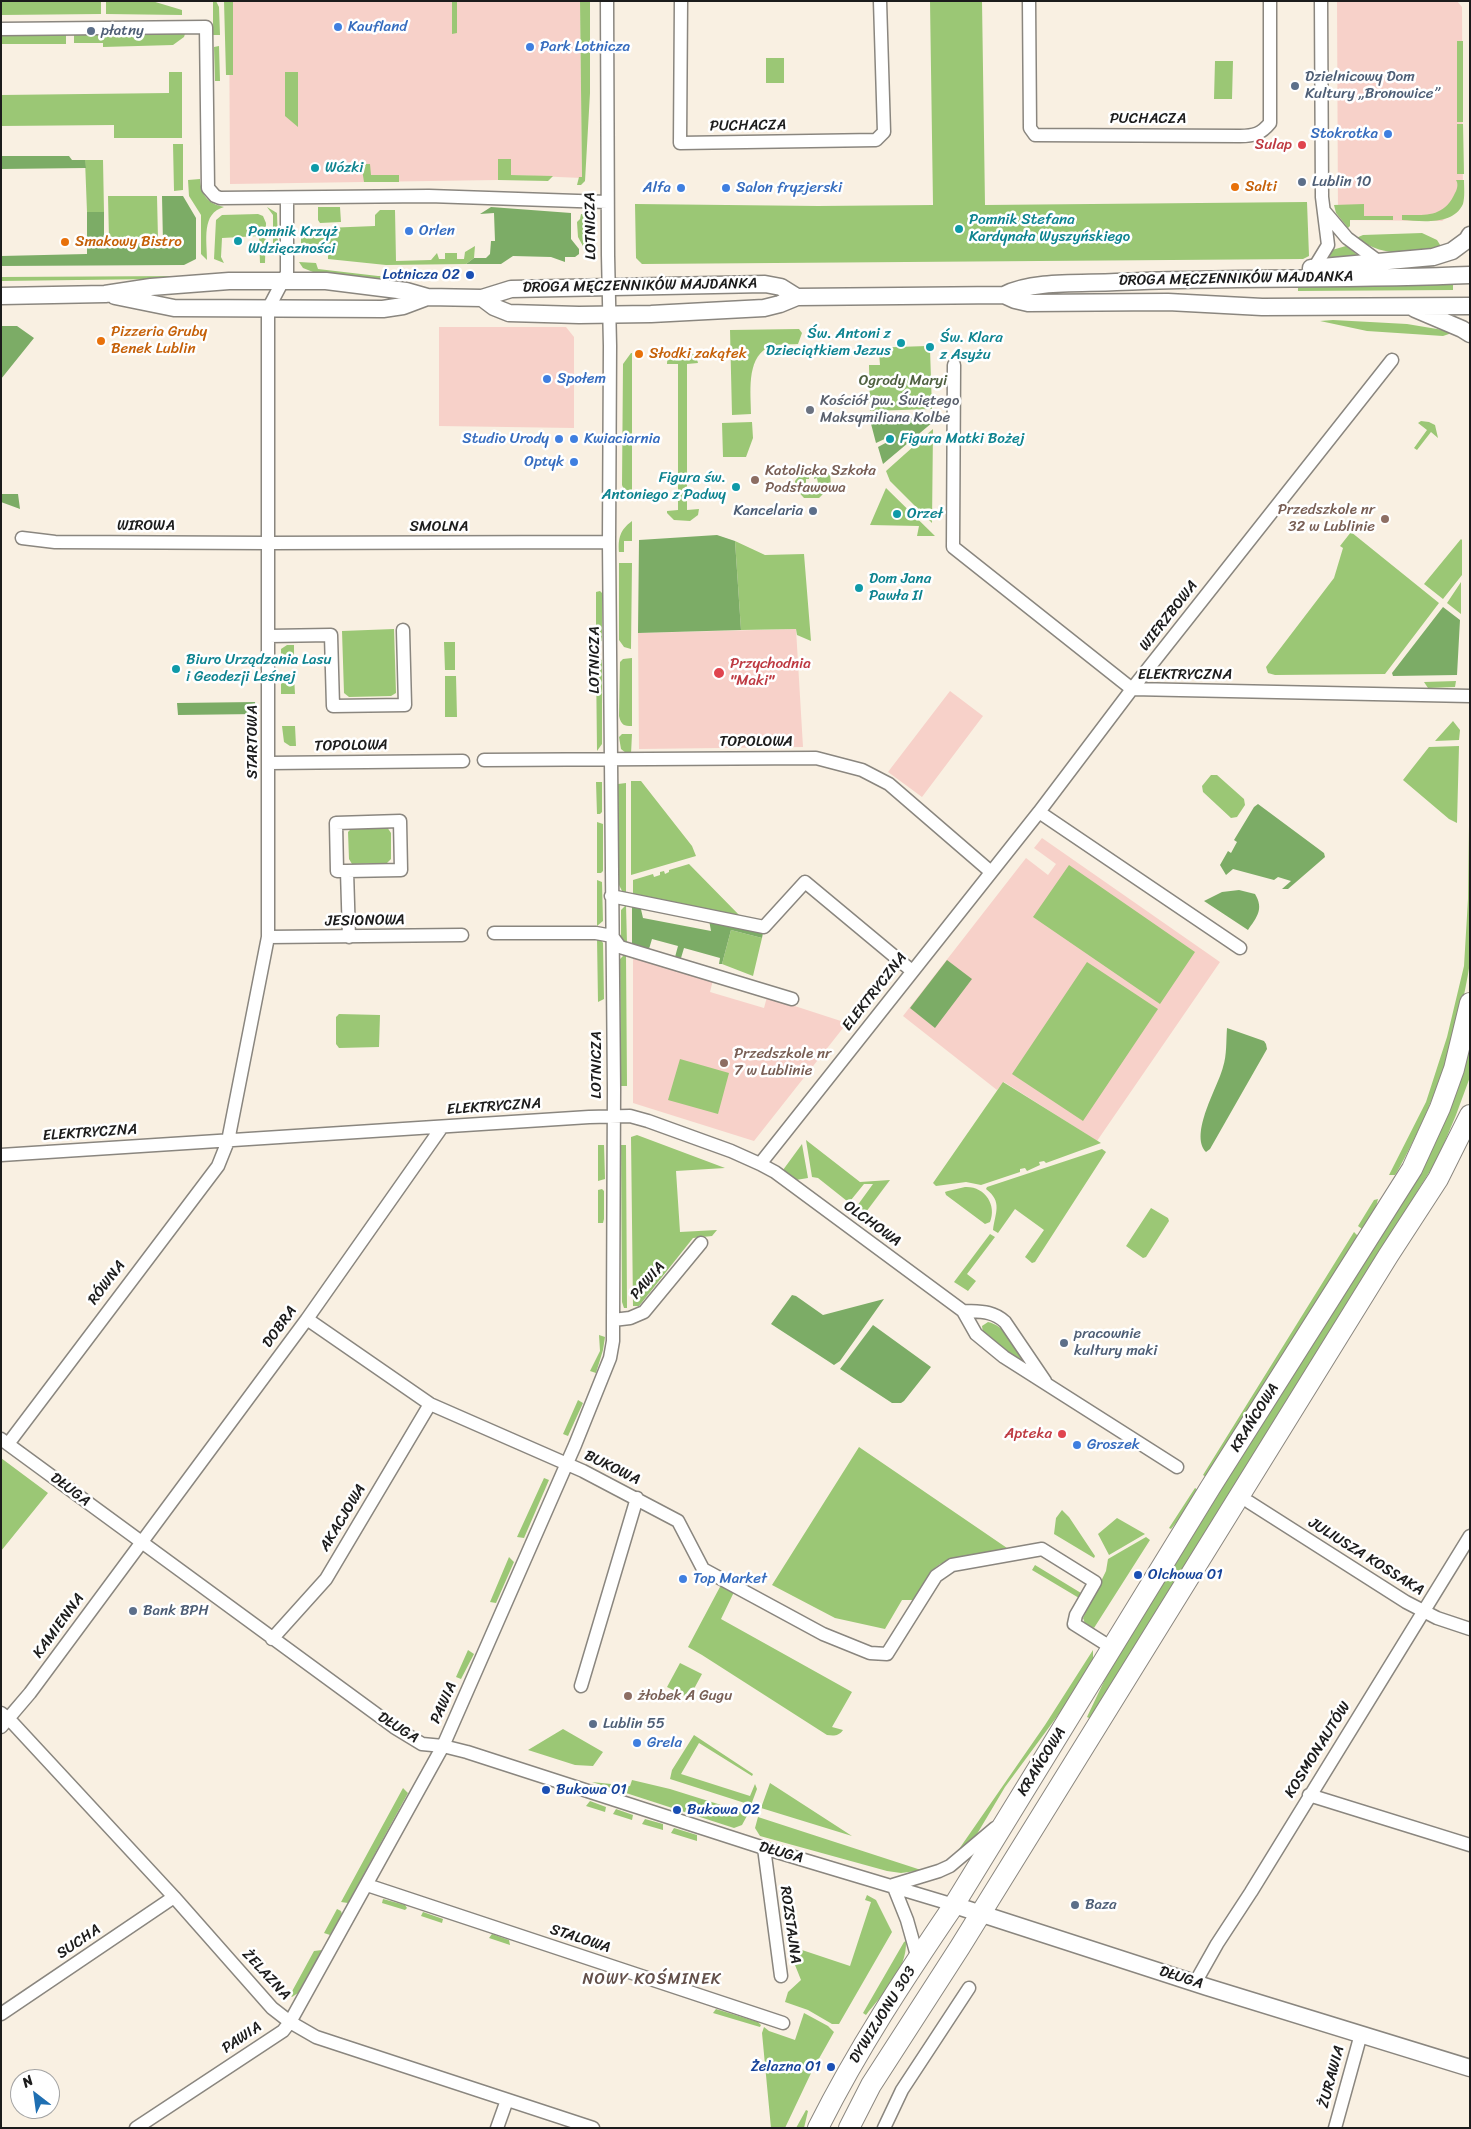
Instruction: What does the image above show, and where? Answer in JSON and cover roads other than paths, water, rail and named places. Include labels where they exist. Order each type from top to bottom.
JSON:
[{"type":"main road","name":"KRAŃCOWA","points":[[954,1905],[1006,1818],[1412,1169],[1440,1108],[1454,1069],[1470,1003]]},
{"type":"main road","name":"KRAŃCOWA","points":[[980,1914],[1438,1179],[1470,1115]]},
{"type":"main road","name":"DYWIZJONU 303","points":[[818,2128],[845,2078],[918,1959],[954,1905]]},
{"type":"main road","name":"DYWIZJONU 303","points":[[849,2128],[870,2086],[980,1914]]},
{"type":"street","name":"LOTNICZA","points":[[607,1],[607,202],[610,314],[609,542],[613,1320]]},
{"type":"street","name":"PUCHACZA","points":[[681,1],[680,143],[876,140],[880,138],[884,132],[880,1]]},
{"type":"street","name":"PUCHACZA","points":[[1029,1],[1030,128],[1035,135],[1254,136],[1263,132],[1270,123],[1270,1]]},
{"type":"street","points":[[1314,268],[1328,245],[1323,209],[1321,1]]},
{"type":"street","points":[[1,29],[206,27],[208,188],[215,196],[220,198],[429,196],[607,202]]},
{"type":"street","points":[[268,309],[274,294],[285,280],[287,272],[287,198]]},
{"type":"street","points":[[1323,209],[1346,238],[1378,260]]},
{"type":"street","points":[[1252,277],[1378,260],[1443,255],[1467,240],[1470,235]]},
{"type":"street","name":"DROGA MĘCZENNIKÓW MAJDANKA","points":[[482,298],[494,307],[509,313],[610,314],[764,308],[797,297],[1004,295],[1027,286],[1252,277],[1470,275]]},
{"type":"street","name":"DROGA MĘCZENNIKÓW MAJDANKA","points":[[1,296],[105,294],[151,286],[229,281],[285,280],[326,281],[406,291],[427,297],[482,298],[496,292],[511,289],[764,284],[781,287],[797,297]]},
{"type":"street","name":"DROGA MĘCZENNIKÓW MAJDANKA","points":[[105,294],[174,308],[268,309],[383,310],[403,306],[427,297]]},
{"type":"street","name":"DROGA MĘCZENNIKÓW MAJDANKA","points":[[1004,295],[1015,300],[1028,302],[1168,302],[1262,307],[1470,306]]},
{"type":"street","points":[[1406,306],[1470,334]]},
{"type":"street","name":"STARTOWA","points":[[228,1141],[268,937],[268,309]]},
{"type":"street","name":"WIERZBOWA","points":[[1132,689],[1392,360]]},
{"type":"street","points":[[954,365],[953,547],[1132,689]]},
{"type":"street","name":"WIROWA","points":[[22,538],[56,542],[269,544]]},
{"type":"street","name":"SMOLNA","points":[[269,544],[609,542]]},
{"type":"street","points":[[269,636],[331,635],[333,706],[405,705],[403,630]]},
{"type":"street","name":"ELEKTRYCZNA","points":[[1,1156],[630,1116],[648,1120],[760,1164],[1039,812],[1132,689],[1470,696]]},
{"type":"street","name":"TOPOLOWA","points":[[484,760],[816,758],[862,770],[889,784],[991,872]]},
{"type":"street","name":"TOPOLOWA","points":[[269,763],[463,761]]},
{"type":"street","points":[[1039,812],[1240,948]]},
{"type":"street","points":[[400,821],[401,870],[347,871],[337,871],[336,823],[400,821]]},
{"type":"street","points":[[347,871],[349,937]]},
{"type":"street","points":[[611,896],[764,927],[805,882],[912,971]]},
{"type":"street","points":[[494,933],[596,933],[612,936],[620,946],[792,998]]},
{"type":"street","name":"JESIONOWA","points":[[268,937],[462,935]]},
{"type":"street","name":"DOBRA","points":[[141,1543],[307,1318],[442,1127]]},
{"type":"street","name":"RÓWNA","points":[[5,1441],[218,1166],[228,1141]]},
{"type":"street","name":"OLCHOWA","points":[[760,1164],[776,1172],[963,1311],[976,1334],[1004,1357],[1177,1467]]},
{"type":"street","name":"PAWIA","points":[[136,2128],[283,2031],[290,2022],[443,1746],[610,1358],[613,1341],[613,1320],[630,1318],[644,1312],[701,1243]]},
{"type":"street","name":"OLCHOWA","points":[[963,1311],[990,1312],[998,1315],[1005,1322],[1047,1385]]},
{"type":"street","name":"BUKOWA","points":[[307,1318],[430,1404],[566,1464],[678,1521],[703,1569],[823,1634],[870,1652],[887,1654],[936,1576],[952,1565],[1042,1549],[1095,1582],[1076,1615],[1074,1624],[1112,1648]]},
{"type":"street","name":"AKACJOWA","points":[[272,1639],[326,1579],[430,1404]]},
{"type":"street","name":"DŁUGA","points":[[5,1441],[394,1728],[422,1744],[443,1746],[764,1848],[893,1885],[1470,2068]]},
{"type":"street","points":[[581,1686],[636,1498]]},
{"type":"street","name":"JULIUSZA KOSSAKA","points":[[1249,1502],[1424,1611],[1437,1618],[1470,1629]]},
{"type":"street","name":"KOSMONAUTÓW","points":[[1195,1982],[1470,1536]]},
{"type":"street","name":"KAMIENNA","points":[[4,1720],[141,1543]]},
{"type":"street","name":"ŻELAZNA","points":[[4,1720],[174,1897],[272,2008],[290,2022],[316,2037],[593,2128]]},
{"type":"street","points":[[1309,1795],[1470,1845]]},
{"type":"street","name":"KRAŃCOWA","points":[[893,1885],[950,1866],[1006,1818]]},
{"type":"street","name":"ROZSTAJNA","points":[[764,1848],[781,1976]]},
{"type":"street","name":"STALOWA","points":[[367,1885],[783,2023]]},
{"type":"street","points":[[893,1885],[907,1920],[918,1959]]},
{"type":"street","name":"SUCHA","points":[[1,2014],[174,1897]]},
{"type":"street","points":[[884,2128],[902,2090],[969,1988]]},
{"type":"street","name":"ŻURAWIA","points":[[1335,2128],[1361,2034]]},
{"type":"street","points":[[498,2128],[507,2100]]},
{"type":"place","name":"Kaufland","points":[[338,27]]},
{"type":"place","name":"płatny","points":[[91,31]]},
{"type":"place","name":"Park Lotnicza","points":[[530,47]]},
{"type":"place","name":"Dzielnicowy Dom Kultury „Bronowice”","points":[[1295,86]]},
{"type":"place","name":"Stokrotka","points":[[1388,134]]},
{"type":"place","name":"Sulap","points":[[1302,145]]},
{"type":"place","name":"Wózki","points":[[315,168]]},
{"type":"place","name":"Lublin 10","points":[[1302,182]]},
{"type":"place","name":"Salti","points":[[1235,187]]},
{"type":"place","name":"Alfa","points":[[681,188]]},
{"type":"place","name":"Salon fryzjerski","points":[[726,188]]},
{"type":"place","name":"Pomnik Stefana Kardynała Wyszyńskiego","points":[[959,229]]},
{"type":"place","name":"Orlen","points":[[409,231]]},
{"type":"place","name":"Pomnik Krzyż Wdzięczności","points":[[238,241]]},
{"type":"place","name":"Smakowy Bistro","points":[[65,242]]},
{"type":"place","name":"Lotnicza 02","points":[[470,275]]},
{"type":"place","name":"Pizzeria Gruby Benek Lublin","points":[[101,341]]},
{"type":"place","name":"Św. Antoni z Dzieciątkiem Jezus","points":[[901,343]]},
{"type":"place","name":"Św. Klara z Asyżu","points":[[930,347]]},
{"type":"place","name":"Słodki zakątek","points":[[639,354]]},
{"type":"place","name":"Społem","points":[[547,379]]},
{"type":"place","name":"Kościół pw. Świętego Maksymiliana Kolbe","points":[[810,410]]},
{"type":"place","name":"Studio Urody","points":[[559,439]]},
{"type":"place","name":"Kwiaciarnia","points":[[574,439]]},
{"type":"place","name":"Figura Matki Bożej","points":[[890,439]]},
{"type":"place","name":"Optyk","points":[[574,462]]},
{"type":"place","name":"Katolicka Szkoła Podstawowa","points":[[755,480]]},
{"type":"place","name":"Figura św. Antoniego z Padwy","points":[[736,487]]},
{"type":"place","name":"Kancelaria","points":[[813,511]]},
{"type":"place","name":"Orzeł","points":[[897,514]]},
{"type":"place","name":"Przedszkole nr 32 w Lublinie","points":[[1385,519]]},
{"type":"place","name":"Dom Jana Pawła II","points":[[859,588]]},
{"type":"place","name":"Biuro Urządzania Lasu i Geodezji Leśnej","points":[[176,669]]},
{"type":"place","name":"Przychodnia \"Maki\"","points":[[719,673]]},
{"type":"place","name":"Przedszkole nr 7 w Lublinie","points":[[724,1063]]},
{"type":"place","name":"pracownie kultury maki","points":[[1064,1343]]},
{"type":"place","name":"Apteka","points":[[1062,1434]]},
{"type":"place","name":"Groszek","points":[[1077,1445]]},
{"type":"place","name":"Olchowa 01","points":[[1138,1575]]},
{"type":"place","name":"Top Market","points":[[683,1579]]},
{"type":"place","name":"Bank BPH","points":[[133,1611]]},
{"type":"place","name":"żłobek A Gugu","points":[[628,1696]]},
{"type":"place","name":"Lublin 55","points":[[593,1724]]},
{"type":"place","name":"Grela","points":[[637,1743]]},
{"type":"place","name":"Bukowa 01","points":[[546,1790]]},
{"type":"place","name":"Bukowa 02","points":[[677,1810]]},
{"type":"place","name":"Baza","points":[[1075,1905]]},
{"type":"place","name":"Żelazna 01","points":[[831,2067]]},
{"type":"district","name":"NOWY KOŚMINEK","points":[[652,1980]]},
{"type":"park label","name":"Ogrody Maryi","points":[[903,381]]}]
